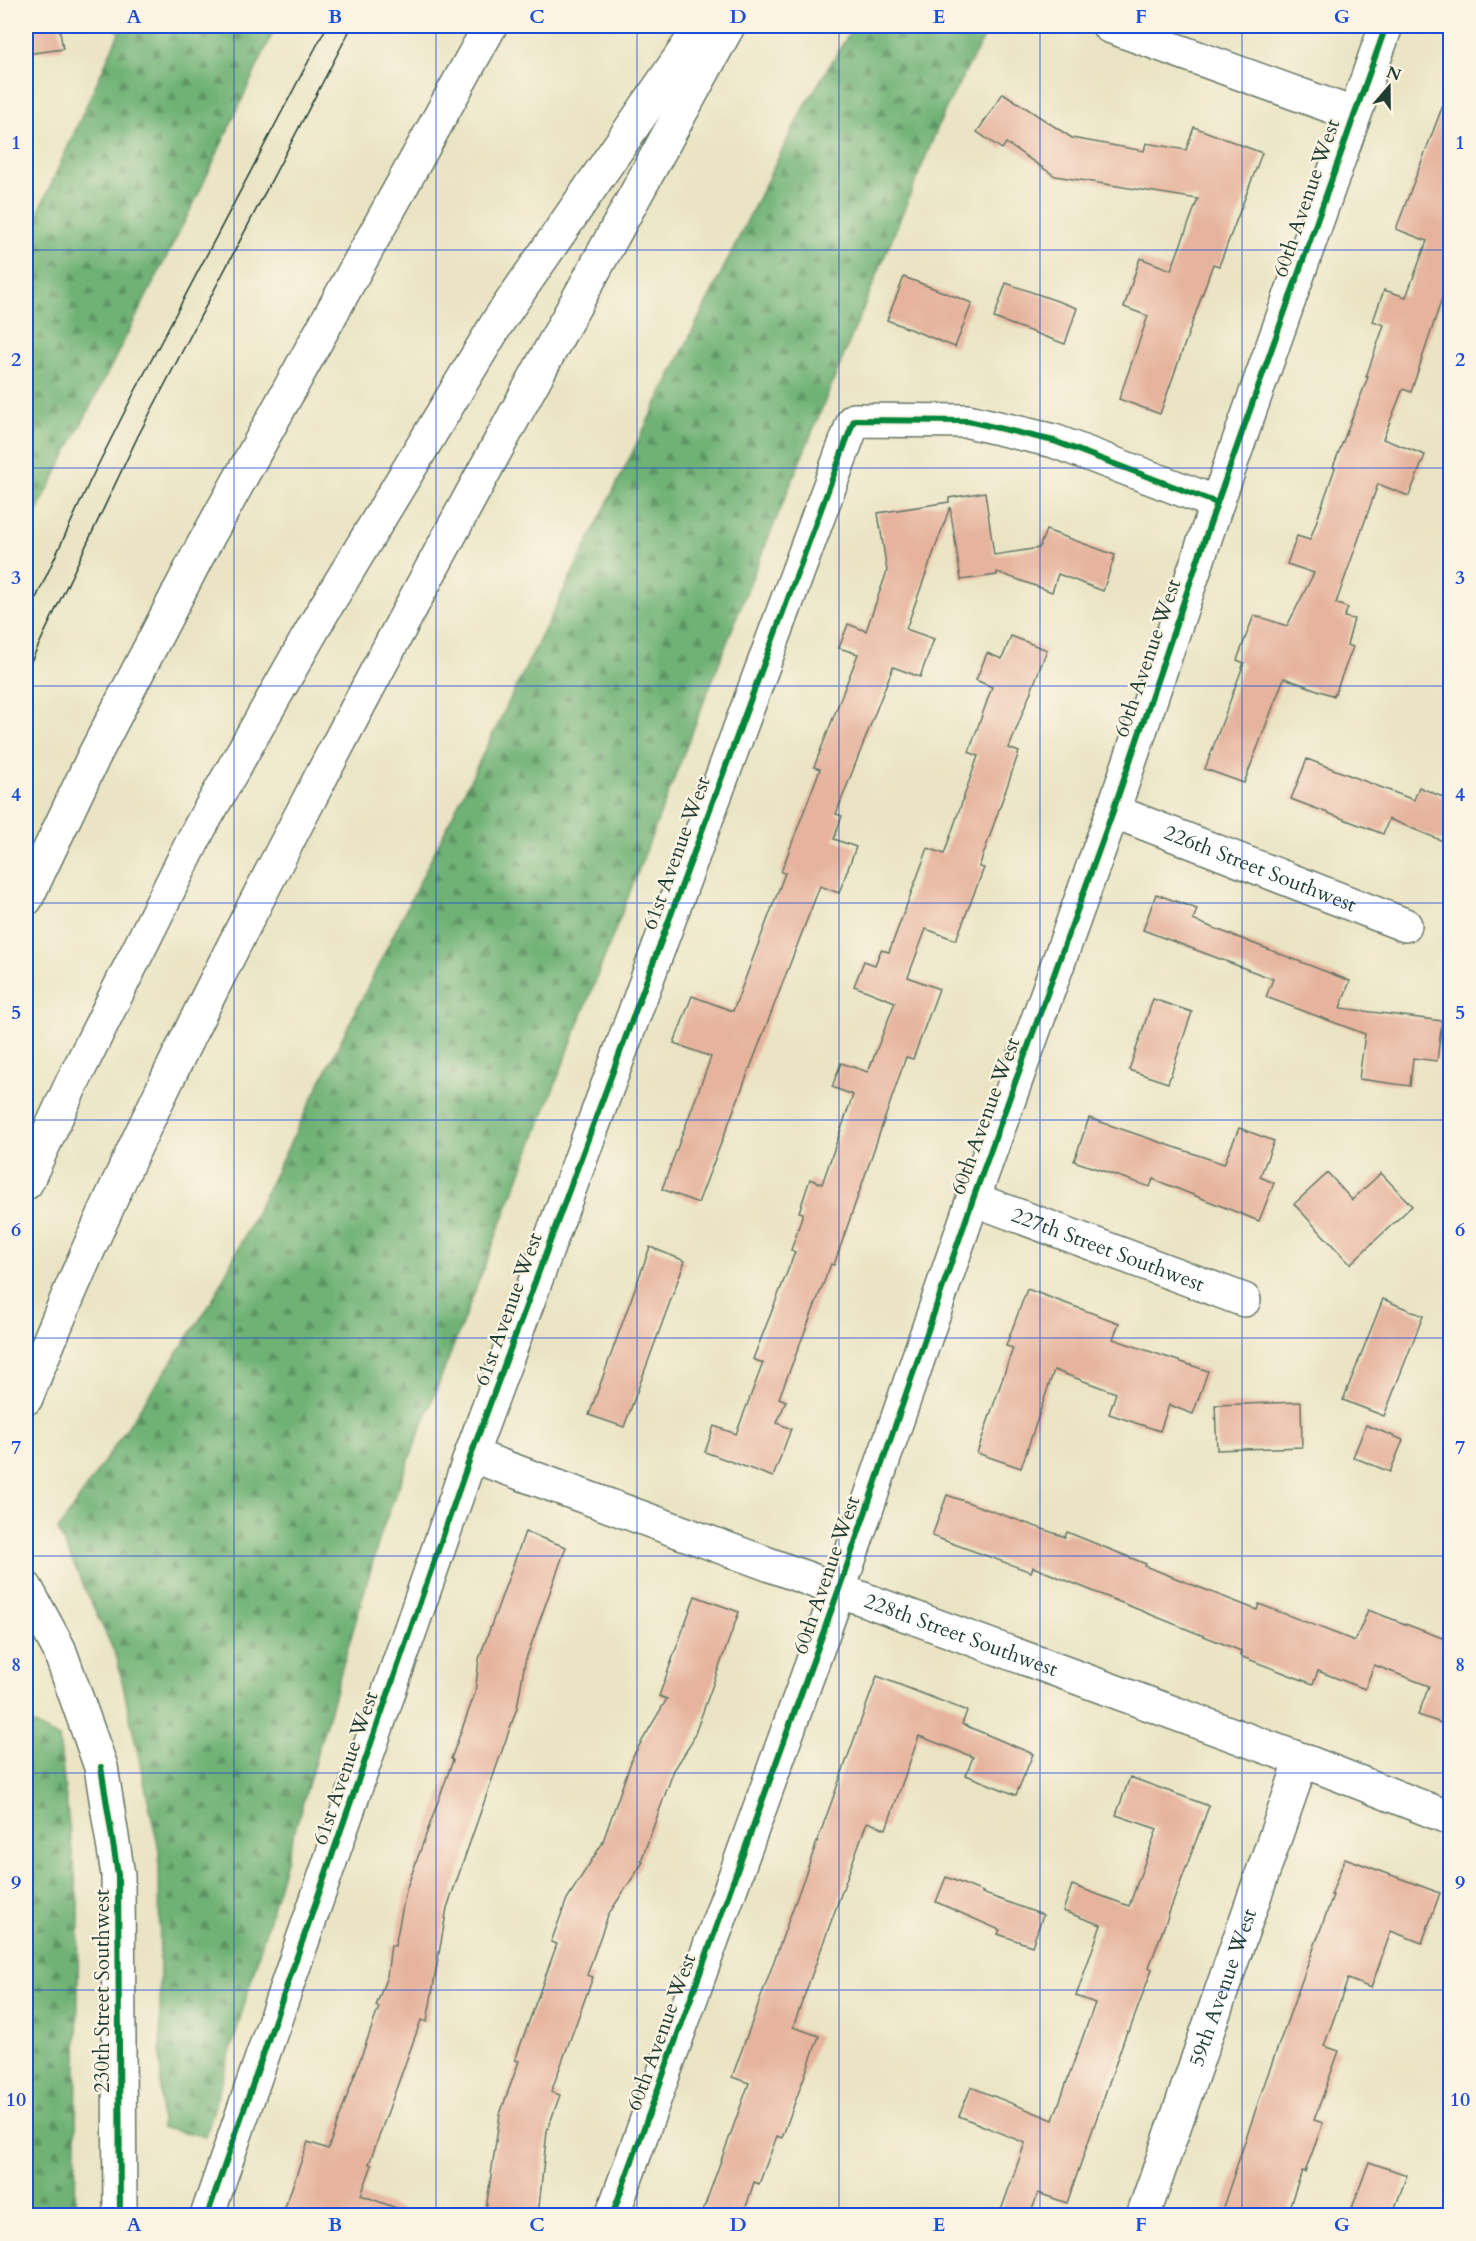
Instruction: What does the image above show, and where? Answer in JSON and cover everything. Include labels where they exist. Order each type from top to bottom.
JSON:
[{"type":"main road","points":[[26,899],[94,756],[198,555],[490,26]]},
{"type":"main road","points":[[26,1183],[71,1085],[200,827],[322,614],[499,320],[702,26]]},
{"type":"main road","points":[[26,1398],[100,1222],[192,1026],[378,667],[728,26]]},
{"type":"main road","points":[[1109,26],[1353,114]]},
{"type":"main road","name":"60th Avenue West","points":[[612,2216],[839,1589],[973,1199],[1113,811],[1217,503],[1386,26]]},
{"type":"main road","name":"61st Avenue West","points":[[207,2216],[471,1455],[854,420],[968,421],[1054,441],[1217,503]]},
{"type":"main road","name":"226th Street Southwest","points":[[1113,811],[1406,925]]},
{"type":"main road","name":"227th Street Southwest","points":[[973,1199],[1244,1300]]},
{"type":"main road","name":"228th Street Southwest","points":[[471,1455],[1302,1760],[1450,1818]]},
{"type":"main road","name":"230th Street Southwest","points":[[26,1588],[59,1649],[101,1767],[118,1875],[120,2216]]},
{"type":"main road","name":"59th Avenue West","points":[[1143,2216],[1302,1760]]},
{"type":"green space","points":[[116,26],[276,26],[197,197],[26,533],[26,240],[119,33]]},
{"type":"green space","points":[[854,26],[990,26],[945,110],[754,573],[383,1527],[206,2136],[161,2128],[159,1850],[117,1658],[58,1530],[211,1303],[801,112]]},
{"type":"green space","points":[[26,1720],[59,1738],[79,1911],[75,2215],[26,2215]]},
{"type":"building","points":[[26,26],[59,26],[63,49],[26,54]]},
{"type":"building","points":[[1449,89],[1450,295],[1444,292],[1411,392],[1403,389],[1383,439],[1425,455],[1409,496],[1378,484],[1336,603],[1348,608],[1344,617],[1354,619],[1347,645],[1353,647],[1334,696],[1284,678],[1244,783],[1205,769],[1244,663],[1237,660],[1254,615],[1287,626],[1314,573],[1287,564],[1297,536],[1310,540],[1335,468],[1333,467],[1368,377],[1366,377],[1384,325],[1373,321],[1384,290],[1406,297],[1427,241],[1396,229]]},
{"type":"building","points":[[1003,93],[1072,138],[1144,151],[1146,143],[1186,150],[1194,127],[1262,153],[1219,266],[1213,264],[1160,414],[1119,399],[1148,316],[1124,307],[1140,258],[1171,270],[1198,199],[1055,176],[1006,143],[1002,149],[977,132]]},
{"type":"building","points":[[904,277],[972,303],[955,347],[887,320]]},
{"type":"building","points":[[1006,283],[1077,308],[1065,344],[994,318]]},
{"type":"building","points":[[985,492],[994,555],[1039,548],[1046,530],[1115,555],[1103,591],[1058,574],[1052,592],[997,572],[997,575],[961,580],[950,507],[906,629],[934,639],[920,677],[893,667],[836,814],[842,816],[834,839],[856,847],[839,893],[820,886],[698,1203],[662,1189],[711,1057],[674,1043],[692,996],[733,1011],[785,873],[781,872],[820,769],[814,767],[858,654],[839,648],[848,624],[866,631],[887,571],[878,513],[949,502],[949,498]]},
{"type":"building","points":[[1011,636],[1047,650],[1009,748],[1019,752],[979,867],[984,868],[956,940],[926,929],[908,977],[939,989],[913,1059],[906,1057],[834,1265],[831,1264],[779,1398],[786,1401],[777,1423],[791,1429],[773,1477],[705,1452],[714,1426],[736,1434],[763,1363],[753,1359],[795,1252],[791,1250],[803,1213],[799,1212],[810,1179],[822,1184],[853,1095],[832,1087],[841,1063],[868,1072],[895,1002],[854,986],[864,961],[875,965],[881,950],[889,952],[928,848],[944,854],[978,756],[969,752],[992,687],[976,680],[987,653],[1002,659]]},
{"type":"building","points":[[1307,759],[1414,800],[1419,787],[1450,800],[1450,844],[1389,819],[1383,834],[1291,799]]},
{"type":"building","points":[[1156,894],[1197,909],[1193,920],[1350,981],[1340,1008],[1442,1021],[1437,1061],[1413,1058],[1410,1086],[1359,1079],[1365,1034],[1266,997],[1273,979],[1143,930]]},
{"type":"building","points":[[1153,999],[1192,1012],[1168,1083],[1129,1070]]},
{"type":"building","points":[[1089,1118],[1224,1164],[1239,1128],[1274,1141],[1260,1177],[1274,1183],[1259,1221],[1153,1179],[1150,1187],[1074,1161]]},
{"type":"building","points":[[1328,1173],[1352,1200],[1381,1173],[1412,1206],[1350,1264],[1294,1204]]},
{"type":"building","points":[[650,1247],[685,1261],[624,1427],[589,1415]]},
{"type":"building","points":[[1027,1289],[1119,1323],[1113,1339],[1208,1371],[1193,1414],[1169,1405],[1160,1431],[1109,1414],[1116,1393],[1054,1370],[1021,1468],[977,1453],[1013,1348],[1006,1346]]},
{"type":"building","points":[[1383,1299],[1423,1316],[1384,1416],[1343,1400]]},
{"type":"building","points":[[1301,1402],[1302,1447],[1217,1450],[1215,1405]]},
{"type":"building","points":[[1366,1425],[1403,1440],[1390,1472],[1353,1457]]},
{"type":"building","points":[[947,1495],[1065,1537],[1067,1532],[1146,1564],[1145,1566],[1257,1610],[1259,1604],[1355,1641],[1368,1610],[1445,1639],[1446,1635],[1450,1636],[1450,1726],[1418,1715],[1429,1686],[1374,1665],[1365,1689],[1318,1671],[1313,1684],[1240,1656],[1241,1651],[1033,1567],[1031,1572],[932,1536]]},
{"type":"building","points":[[525,1532],[566,1547],[525,1662],[517,1708],[447,1908],[427,2022],[421,2020],[369,2164],[372,2165],[361,2195],[407,2212],[406,2216],[282,2216],[308,2142],[328,2149],[379,2007],[376,2006],[387,1976],[391,1945],[395,1946],[406,1890],[453,1760],[451,1759],[475,1693],[479,1659]]},
{"type":"building","points":[[695,1596],[739,1612],[692,1742],[674,1770],[641,1861],[643,1862],[608,1915],[587,1975],[593,1977],[551,2092],[560,2095],[547,2131],[538,2216],[485,2216],[500,2114],[519,2061],[515,2060],[557,1944],[551,1942],[567,1899],[602,1844],[633,1756],[667,1699],[659,1696]]},
{"type":"building","points":[[877,1676],[967,1711],[962,1724],[1033,1754],[1016,1795],[966,1775],[973,1757],[919,1736],[886,1829],[867,1822],[793,2027],[819,2036],[782,2138],[777,2136],[759,2184],[754,2182],[743,2216],[701,2216],[749,2083],[732,2077]]},
{"type":"building","points":[[1130,1777],[1209,1806],[1149,1967],[1152,1969],[1129,2032],[1127,2031],[1067,2203],[1038,2193],[1030,2216],[999,2216],[1025,2143],[959,2116],[971,2087],[1053,2120],[1095,2003],[1076,1996],[1101,1925],[1063,1911],[1072,1885],[1129,1906],[1157,1829],[1116,1815]]},
{"type":"building","points":[[1345,1858],[1440,1893],[1422,1943],[1391,1931],[1371,1988],[1348,1979],[1324,2046],[1339,2051],[1314,2120],[1323,2123],[1286,2216],[1220,2216],[1264,2085]]},
{"type":"building","points":[[946,1877],[1043,1915],[1032,1946],[998,1934],[1000,1930],[936,1902]]},
{"type":"building","points":[[1369,2162],[1407,2175],[1392,2216],[1372,2216],[1352,2208]]},
{"type":"tram line","points":[[26,620],[90,481],[132,397],[327,26]]},
{"type":"tram line","points":[[26,672],[138,436],[352,26]]},
{"type":"cycle path","points":[[612,2216],[839,1589],[973,1199],[1113,811],[1217,503],[1386,26]]},
{"type":"cycle path","points":[[207,2216],[471,1455],[854,420],[968,421],[1054,441],[1217,503]]},
{"type":"cycle path","points":[[101,1767],[118,1875],[120,2216]]}]
